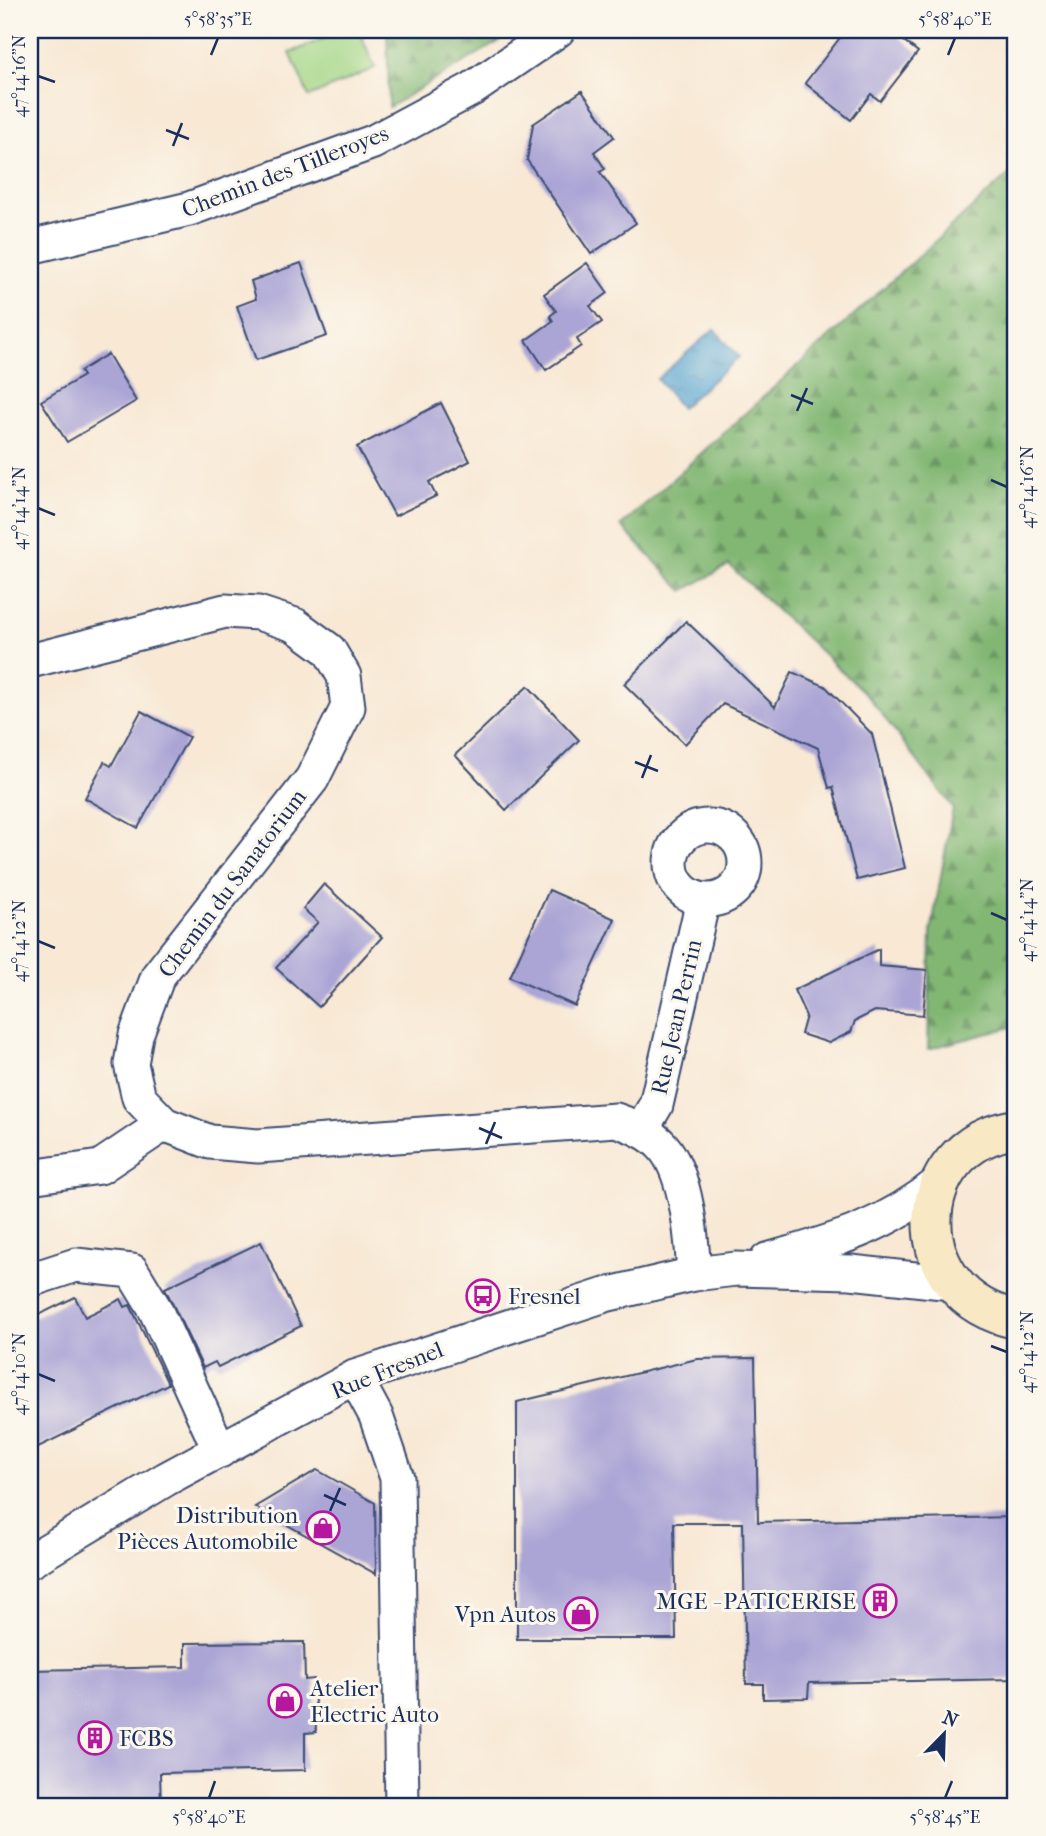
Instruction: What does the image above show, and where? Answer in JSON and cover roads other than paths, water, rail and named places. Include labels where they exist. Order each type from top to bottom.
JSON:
[{"type":"street","name":"Chemin des Tilleroyes","points":[[30,247],[189,209],[373,142],[472,89],[558,30]]},
{"type":"street","name":"Chemin du Sanatorium","points":[[30,661],[225,611],[247,612],[295,625],[329,650],[344,676],[348,707],[312,779],[158,976],[136,1035],[131,1064],[139,1098],[163,1124],[210,1142],[258,1146],[616,1120],[641,1130],[663,1147],[674,1165],[690,1228],[694,1273]]},
{"type":"street","name":"Rue Jean Perrin","points":[[641,1130],[656,1105],[703,900]]},
{"type":"street","points":[[30,1177],[100,1167],[163,1124]]},
{"type":"street","points":[[1016,1129],[992,1135],[970,1146],[941,1181],[932,1216],[936,1251],[952,1283],[983,1308],[1016,1319]]},
{"type":"street","name":"Rue Fresnel","points":[[736,1269],[865,1230],[914,1203],[941,1181]]},
{"type":"street","points":[[30,1280],[76,1265],[132,1271],[155,1309],[220,1451]]},
{"type":"street","name":"Rue Fresnel","points":[[30,1561],[166,1479],[355,1377],[605,1295],[694,1273],[736,1269],[851,1272],[952,1283]]},
{"type":"street","points":[[355,1377],[376,1416],[397,1478],[402,1806]]},
{"type":"water","points":[[714,329],[739,357],[681,408],[657,379]]},
{"type":"place","name":"Fresnel","points":[[483,1296]]},
{"type":"place","name":"Distribution Pièces Automobile","points":[[323,1528]]},
{"type":"place","name":"MGE - PATICERISE","points":[[880,1601]]},
{"type":"place","name":"Vpn Autos","points":[[581,1614]]},
{"type":"place","name":"Atelier Electric Auto","points":[[285,1701]]},
{"type":"place","name":"FCBS","points":[[95,1738]]}]
